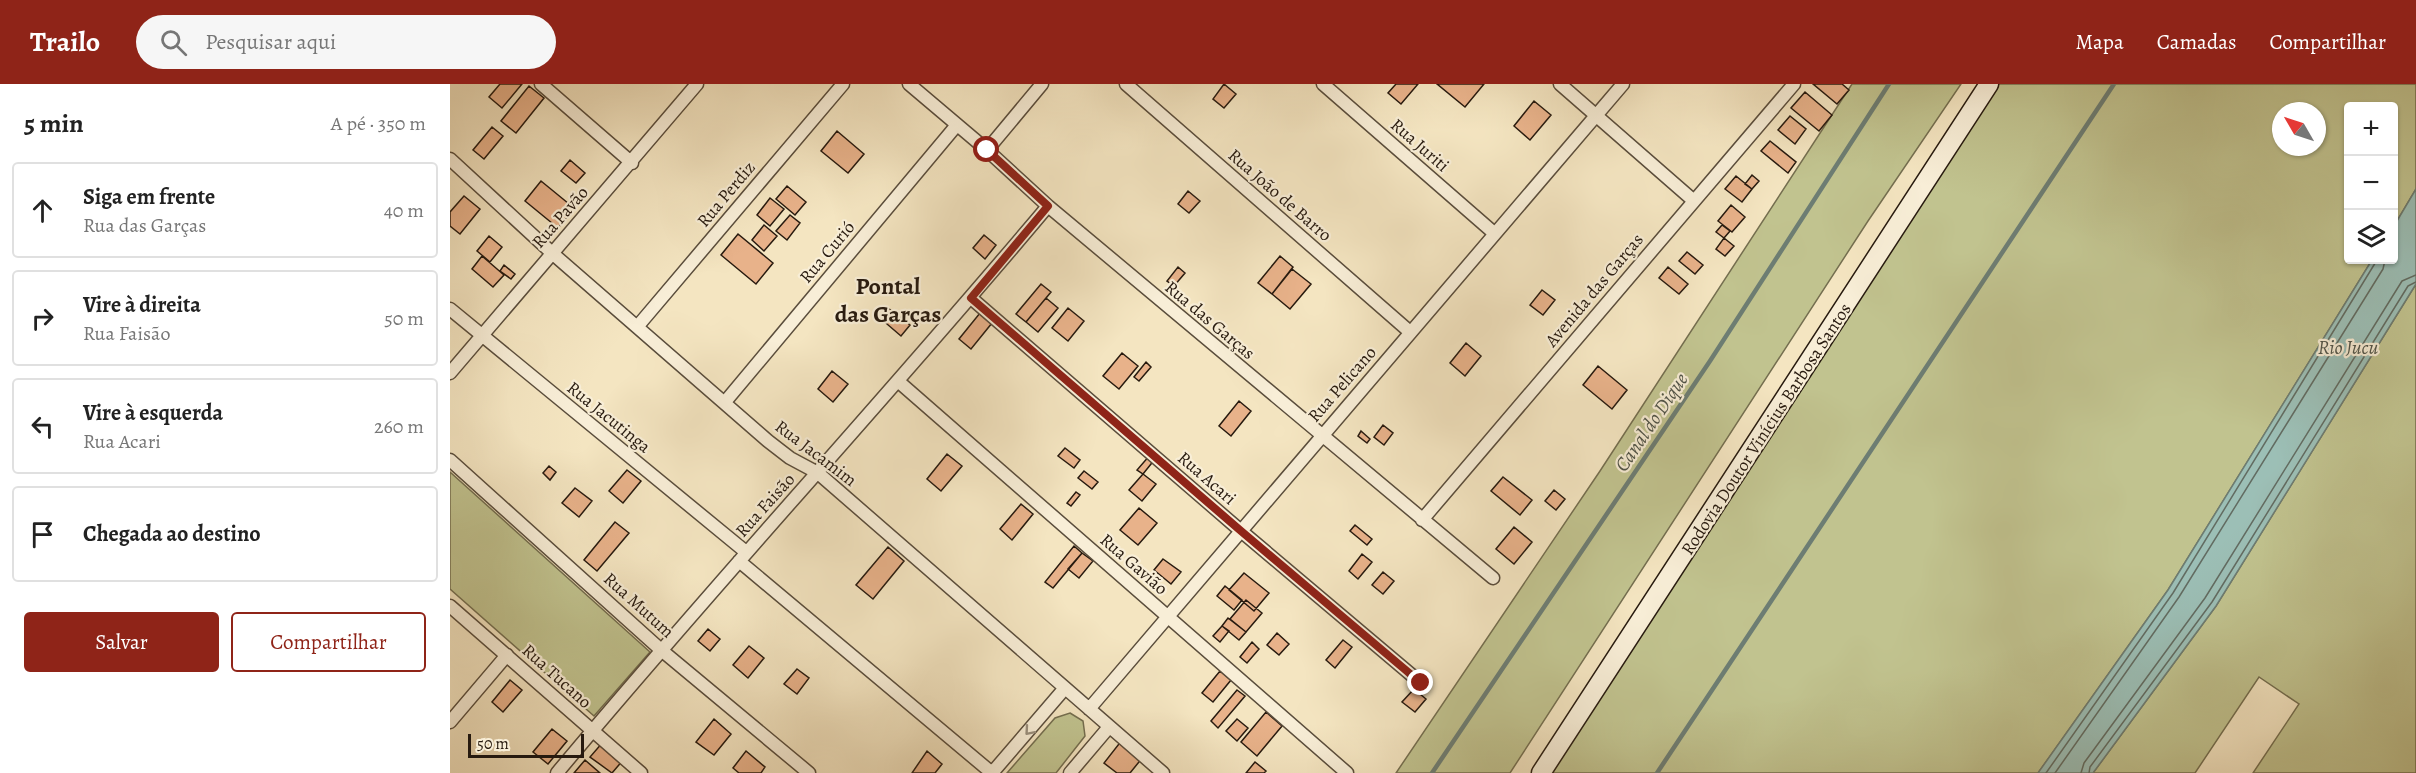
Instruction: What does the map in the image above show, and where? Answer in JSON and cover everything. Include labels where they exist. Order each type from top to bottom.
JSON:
[{"type":"main road","name":"Rodovia Doutor Vinícius Barbosa Santos","points":[[1541,773],[1989,84]]},
{"type":"street","points":[[541,84],[632,163]]},
{"type":"street","name":"Rua Pavão","points":[[450,373],[632,163],[697,84]]},
{"type":"street","name":"Rua Perdiz","points":[[637,327],[843,84]]},
{"type":"street","name":"Rua das Garças","points":[[909,84],[987,150],[1048,206],[1320,437],[1493,578]]},
{"type":"street","points":[[987,150],[1042,84]]},
{"type":"street","name":"Rua João de Barro","points":[[1126,84],[1410,332]]},
{"type":"street","name":"Rua Juriti","points":[[1323,84],[1494,233]]},
{"type":"street","points":[[1560,84],[1694,201]]},
{"type":"street","name":"Rua Pelicano","points":[[1089,709],[1623,84]]},
{"type":"street","name":"Avenida das Garças","points":[[1422,520],[1794,84]]},
{"type":"street","name":"Rua Curió","points":[[725,402],[956,126]]},
{"type":"street","name":"Rua Jacamim","points":[[450,159],[637,327],[790,458],[818,473],[1163,773]]},
{"type":"street","name":"Rua Faisão","points":[[557,773],[660,649],[899,382],[1048,206]]},
{"type":"street","name":"Rua Acari","points":[[971,298],[1421,683]]},
{"type":"street","name":"Rua Jacutinga","points":[[450,309],[992,773]]},
{"type":"street","name":"Rua Gavião","points":[[899,382],[1347,773]]},
{"type":"street","name":"Rua Mutum","points":[[450,460],[660,649],[809,773]]},
{"type":"street","name":"Rua Tucano","points":[[450,606],[641,773]]},
{"type":"street","points":[[450,722],[507,655]]},
{"type":"street","points":[[992,773],[1065,688]]},
{"type":"street","points":[[1070,773],[1110,727]]},
{"type":"green space","points":[[1852,84],[1961,84],[1868,221],[1510,773],[1396,773],[1600,471]]},
{"type":"green space","points":[[1993,84],[2416,84],[2416,189],[2398,219],[2398,102],[2344,102],[2344,264],[2370,264],[2168,590],[2038,773],[1541,773]]},
{"type":"green space","points":[[2416,284],[2416,773],[2253,773],[2299,704],[2259,677],[2195,773],[2093,773],[2216,606]]},
{"type":"green space","points":[[450,472],[650,652],[594,716],[450,589]]},
{"type":"green space","points":[[1070,713],[1083,721],[1085,736],[1056,773],[1007,773],[1055,718]]},
{"type":"water","name":"Rio Jucu","points":[[2416,189],[2416,284],[2216,606],[2093,773],[2038,773],[2168,590],[2370,264],[2398,264],[2398,219]]},
{"type":"building","points":[[500,84],[522,84],[502,108],[489,97]]},
{"type":"building","points":[[1224,84],[1236,94],[1224,108],[1213,99]]},
{"type":"building","points":[[1396,84],[1418,84],[1401,104],[1388,93]]},
{"type":"building","points":[[1437,84],[1484,84],[1465,107]]},
{"type":"building","points":[[1813,84],[1842,84],[1849,90],[1837,104]]},
{"type":"building","points":[[529,86],[544,98],[516,133],[501,121]]},
{"type":"building","points":[[1805,92],[1832,115],[1819,131],[1791,108]]},
{"type":"building","points":[[1534,101],[1551,115],[1530,140],[1514,126]]},
{"type":"building","points":[[1790,116],[1806,129],[1795,144],[1778,130]]},
{"type":"building","points":[[492,127],[503,136],[484,159],[473,150]]},
{"type":"building","points":[[837,131],[864,154],[848,173],[821,151]]},
{"type":"building","points":[[1770,141],[1796,162],[1788,173],[1761,151]]},
{"type":"building","points":[[570,160],[585,173],[576,183],[561,171]]},
{"type":"building","points":[[1752,175],[1759,181],[1752,189],[1745,184]]},
{"type":"building","points":[[1736,176],[1752,189],[1742,202],[1725,189]]},
{"type":"building","points":[[541,181],[574,208],[558,228],[525,201]]},
{"type":"building","points":[[787,186],[806,202],[795,215],[776,199]]},
{"type":"building","points":[[1188,191],[1200,201],[1189,213],[1178,204]]},
{"type":"building","points":[[464,196],[480,209],[460,234],[450,226],[450,212]]},
{"type":"building","points":[[770,198],[784,209],[770,226],[757,215]]},
{"type":"building","points":[[1731,205],[1745,217],[1732,232],[1718,221]]},
{"type":"building","points":[[790,215],[800,223],[787,240],[776,231]]},
{"type":"building","points":[[764,225],[777,236],[764,251],[752,240]]},
{"type":"building","points":[[1722,225],[1730,231],[1724,238],[1716,232]]},
{"type":"building","points":[[738,234],[773,263],[756,284],[721,255]]},
{"type":"building","points":[[984,235],[996,245],[985,259],[973,248]]},
{"type":"building","points":[[489,236],[502,247],[490,262],[477,251]]},
{"type":"building","points":[[1724,238],[1734,246],[1725,256],[1716,249]]},
{"type":"building","points":[[1687,252],[1703,265],[1695,274],[1679,261]]},
{"type":"building","points":[[482,256],[504,275],[493,287],[472,269]]},
{"type":"building","points":[[1280,256],[1293,267],[1272,294],[1258,283]]},
{"type":"building","points":[[504,265],[515,274],[511,279],[500,271]]},
{"type":"building","points":[[1178,267],[1185,273],[1174,286],[1167,281]]},
{"type":"building","points":[[1668,267],[1688,284],[1679,294],[1659,278]]},
{"type":"building","points":[[1292,269],[1311,284],[1290,309],[1272,294]]},
{"type":"building","points":[[1041,284],[1051,292],[1026,322],[1016,314]]},
{"type":"building","points":[[1542,290],[1555,300],[1543,315],[1530,305]]},
{"type":"building","points":[[1046,298],[1058,308],[1038,332],[1026,322]]},
{"type":"building","points":[[888,308],[910,325],[901,336],[880,318]]},
{"type":"building","points":[[1068,308],[1084,321],[1068,341],[1052,328]]},
{"type":"building","points":[[980,313],[992,323],[971,349],[959,339]]},
{"type":"building","points":[[1466,343],[1481,356],[1465,376],[1450,363]]},
{"type":"building","points":[[1122,353],[1138,366],[1119,389],[1103,376]]},
{"type":"building","points":[[1146,362],[1151,367],[1139,381],[1134,377]]},
{"type":"building","points":[[1598,366],[1627,390],[1612,409],[1583,385]]},
{"type":"building","points":[[832,371],[848,384],[833,402],[818,389]]},
{"type":"building","points":[[1239,401],[1251,411],[1231,436],[1219,426]]},
{"type":"building","points":[[1383,425],[1393,433],[1384,445],[1374,437]]},
{"type":"building","points":[[1361,431],[1370,439],[1367,443],[1358,436]]},
{"type":"building","points":[[1065,448],[1080,460],[1074,468],[1058,456]]},
{"type":"building","points":[[947,454],[962,466],[941,491],[927,479]]},
{"type":"building","points":[[1150,455],[1155,459],[1143,474],[1137,470]]},
{"type":"building","points":[[549,466],[556,472],[550,480],[543,473]]},
{"type":"building","points":[[627,470],[641,481],[623,503],[609,491]]},
{"type":"building","points":[[1084,471],[1098,482],[1092,489],[1078,478]]},
{"type":"building","points":[[1143,474],[1156,484],[1142,501],[1129,490]]},
{"type":"building","points":[[1503,477],[1532,500],[1520,515],[1491,491]]},
{"type":"building","points":[[575,488],[592,501],[579,517],[562,503]]},
{"type":"building","points":[[1554,490],[1565,499],[1556,510],[1545,501]]},
{"type":"building","points":[[1076,492],[1080,495],[1071,506],[1067,503]]},
{"type":"building","points":[[1021,504],[1033,514],[1012,540],[1000,529]]},
{"type":"building","points":[[1139,508],[1157,523],[1138,545],[1120,530]]},
{"type":"building","points":[[615,522],[629,533],[597,571],[584,560]]},
{"type":"building","points":[[1355,525],[1372,539],[1367,545],[1350,531]]},
{"type":"building","points":[[1514,527],[1532,542],[1514,564],[1496,549]]},
{"type":"building","points":[[1074,546],[1082,553],[1053,588],[1045,582]]},
{"type":"building","points":[[888,547],[904,561],[873,599],[856,585]]},
{"type":"building","points":[[1082,553],[1093,561],[1079,578],[1068,569]]},
{"type":"building","points":[[1362,554],[1372,562],[1358,579],[1349,571]]},
{"type":"building","points":[[1163,559],[1181,572],[1171,584],[1154,570]]},
{"type":"building","points":[[1383,572],[1394,581],[1383,594],[1372,585]]},
{"type":"building","points":[[1244,573],[1269,593],[1254,611],[1229,590]]},
{"type":"building","points":[[1225,586],[1242,600],[1234,610],[1217,596]]},
{"type":"building","points":[[1246,600],[1262,613],[1246,632],[1230,619]]},
{"type":"building","points":[[1228,618],[1246,632],[1239,640],[1222,626]]},
{"type":"building","points":[[1222,626],[1229,631],[1220,642],[1213,636]]},
{"type":"building","points":[[708,629],[720,639],[710,651],[698,641]]},
{"type":"building","points":[[1277,633],[1289,644],[1279,655],[1267,645]]},
{"type":"building","points":[[1343,640],[1352,647],[1335,668],[1326,660]]},
{"type":"building","points":[[1252,642],[1259,649],[1247,663],[1240,657]]},
{"type":"building","points":[[749,646],[764,658],[748,678],[733,665]]},
{"type":"building","points":[[797,669],[809,678],[797,694],[784,684]]},
{"type":"building","points":[[1220,671],[1231,680],[1213,702],[1202,693]]},
{"type":"building","points":[[510,680],[522,690],[503,712],[492,702]]},
{"type":"building","points":[[1414,689],[1426,699],[1415,712],[1402,702]]},
{"type":"building","points":[[1237,690],[1245,696],[1218,728],[1211,721]]},
{"type":"building","points":[[1266,712],[1282,726],[1257,756],[1241,742]]},
{"type":"building","points":[[714,719],[731,734],[714,755],[696,742]]},
{"type":"building","points":[[1237,719],[1248,728],[1237,741],[1226,731]]},
{"type":"building","points":[[552,729],[567,741],[548,764],[533,752]]},
{"type":"building","points":[[1122,740],[1143,757],[1130,773],[1117,773],[1104,763]]},
{"type":"building","points":[[603,742],[624,759],[612,773],[590,757]]},
{"type":"building","points":[[746,751],[765,767],[761,773],[739,773],[733,768]]},
{"type":"building","points":[[927,751],[942,764],[935,773],[912,773]]},
{"type":"building","points":[[585,760],[600,773],[574,773]]},
{"type":"building","points":[[1255,762],[1266,771],[1246,773]]},
{"type":"waterway","name":"Canal do Dique","points":[[1432,773],[1710,361],[1889,84]]},
{"type":"waterway","points":[[1657,773],[2114,84]]},
{"type":"district","name":"Pontal das Garças","points":[[888,300]]},
{"type":"route","points":[[987,150],[1048,206],[971,298],[1421,683]]}]
